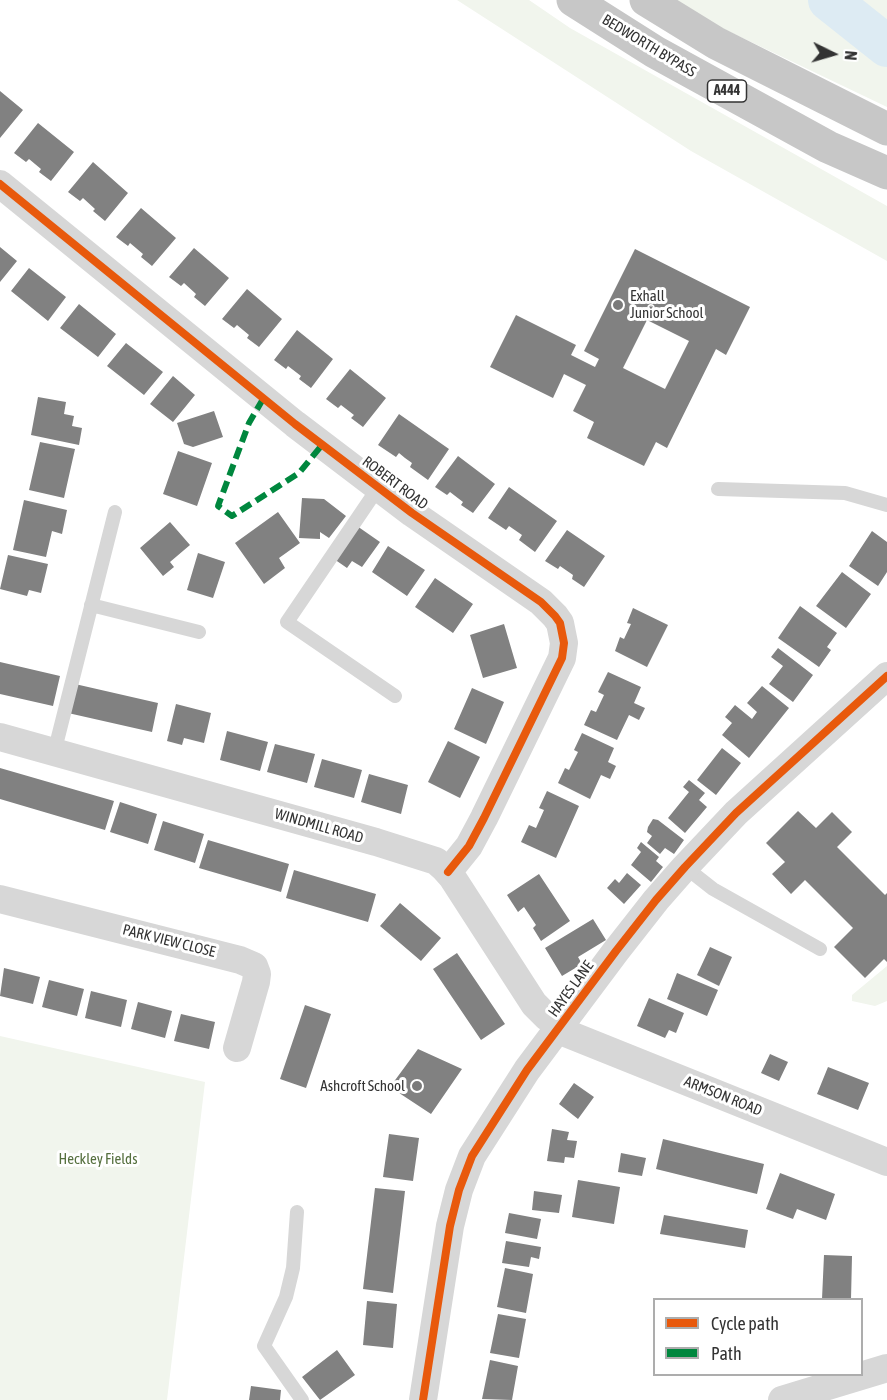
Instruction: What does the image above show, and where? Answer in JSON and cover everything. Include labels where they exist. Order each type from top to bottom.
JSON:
[{"type":"highway","name":"BEDWORTH BYPASS","points":[[573,0],[655,52],[828,147],[887,173]]},
{"type":"highway","name":"A444","points":[[646,0],[716,43],[887,129]]},
{"type":"street","name":"ROBERT ROAD","points":[[0,184],[295,424],[412,513],[541,602],[555,616],[562,633],[564,650],[484,818],[469,846],[448,872]]},
{"type":"street","name":"HAYES LANE","points":[[423,1400],[450,1226],[459,1190],[472,1156],[527,1070],[629,934],[685,867],[736,813],[885,682]]},
{"type":"street","name":"WINDMILL ROAD","points":[[0,737],[436,861],[448,872],[534,1004],[559,1028]]},
{"type":"street","name":"PARK VIEW CLOSE","points":[[0,899],[240,960],[254,966],[256,982],[237,1048]]},
{"type":"street","name":"ARMSON ROAD","points":[[559,1028],[887,1162]]},
{"type":"street","points":[[863,1375],[887,1368]]},
{"type":"street","points":[[782,1400],[861,1376]]},
{"type":"lane","points":[[378,488],[287,622],[395,696]]},
{"type":"lane","points":[[718,489],[845,493],[887,505]]},
{"type":"lane","points":[[54,753],[115,512]]},
{"type":"lane","points":[[91,605],[198,632]]},
{"type":"lane","points":[[685,867],[713,889],[820,949]]},
{"type":"lane","points":[[297,1212],[293,1268],[286,1297],[264,1346],[302,1400]]},
{"type":"green space","points":[[457,0],[529,0],[570,28],[887,206],[887,261],[691,151]]},
{"type":"green space","points":[[668,0],[887,0],[887,107],[678,7]]},
{"type":"green space","points":[[887,966],[887,1001],[875,1006],[852,1001],[852,995]]},
{"type":"green space","name":"Heckley Fields","points":[[0,1036],[205,1082],[167,1400],[0,1400]]},
{"type":"building","points":[[0,91],[23,110],[0,138]]},
{"type":"building","points":[[38,123],[74,152],[51,181],[39,172],[41,169],[29,159],[26,162],[14,153]]},
{"type":"building","points":[[93,162],[128,193],[105,221],[83,198],[80,201],[68,192]]},
{"type":"building","points":[[141,208],[176,238],[152,266],[130,243],[128,246],[116,237]]},
{"type":"building","points":[[0,247],[17,261],[0,282]]},
{"type":"building","points":[[194,248],[229,278],[205,306],[194,297],[196,294],[184,283],[181,286],[169,277]]},
{"type":"building","points":[[635,249],[750,307],[726,355],[716,349],[667,448],[656,442],[644,466],[587,438],[594,422],[573,411],[586,385],[564,374],[553,398],[490,367],[516,315],[576,345],[571,355],[595,367],[599,359],[584,351]],"holes":[[[647,320],[689,341],[665,389],[623,368]]]},
{"type":"building","points":[[29,268],[66,297],[48,321],[11,291]]},
{"type":"building","points":[[247,289],[282,319],[259,347],[247,338],[249,335],[237,325],[234,328],[222,319]]},
{"type":"building","points":[[79,304],[116,334],[98,357],[60,328]]},
{"type":"building","points":[[297,330],[333,359],[311,388],[288,366],[286,369],[274,360]]},
{"type":"building","points":[[126,343],[163,372],[144,395],[107,366]]},
{"type":"building","points":[[350,369],[386,398],[363,427],[351,418],[354,415],[341,405],[338,408],[326,399]]},
{"type":"building","points":[[173,376],[195,395],[173,422],[150,404]]},
{"type":"building","points":[[38,397],[66,402],[64,414],[74,416],[72,426],[82,428],[79,445],[31,435]]},
{"type":"building","points":[[214,411],[223,437],[193,447],[184,444],[177,423]]},
{"type":"building","points":[[399,414],[449,449],[428,480],[410,467],[412,463],[399,453],[396,457],[378,445]]},
{"type":"building","points":[[40,442],[75,449],[64,498],[29,490]]},
{"type":"building","points":[[178,451],[212,463],[197,506],[163,494]]},
{"type":"building","points":[[458,456],[495,484],[473,513],[461,505],[463,502],[450,492],[447,495],[435,487]]},
{"type":"building","points":[[509,487],[557,521],[535,552],[519,540],[522,535],[509,526],[506,530],[488,518]]},
{"type":"building","points":[[302,498],[324,499],[346,516],[329,538],[320,532],[320,539],[299,538]]},
{"type":"building","points":[[24,500],[67,510],[62,534],[52,531],[46,557],[13,550]]},
{"type":"building","points":[[278,512],[300,543],[279,558],[285,568],[264,584],[235,543]]},
{"type":"building","points":[[170,522],[190,545],[170,562],[174,567],[163,576],[140,548]]},
{"type":"building","points":[[357,526],[380,542],[362,567],[352,561],[347,568],[334,559]]},
{"type":"building","points":[[567,530],[605,556],[584,587],[572,579],[573,575],[560,566],[558,569],[545,561]]},
{"type":"building","points":[[872,531],[887,542],[887,572],[878,586],[849,566]]},
{"type":"building","points":[[388,546],[425,570],[407,596],[372,572]]},
{"type":"building","points":[[198,553],[225,562],[213,598],[187,590]]},
{"type":"building","points":[[8,555],[48,564],[41,593],[29,590],[27,596],[0,589]]},
{"type":"building","points":[[842,572],[871,594],[846,628],[816,606]]},
{"type":"building","points":[[435,578],[473,604],[453,633],[415,607]]},
{"type":"building","points":[[800,606],[837,633],[827,647],[831,650],[819,667],[778,638]]},
{"type":"building","points":[[633,608],[668,625],[647,667],[615,651],[620,637],[624,639],[631,624],[627,623]]},
{"type":"building","points":[[504,624],[517,668],[483,678],[470,635]]},
{"type":"building","points":[[778,648],[813,675],[793,702],[769,684],[783,666],[771,657]]},
{"type":"building","points":[[0,662],[60,676],[53,706],[0,694]]},
{"type":"building","points":[[608,672],[641,687],[634,703],[645,708],[639,720],[629,715],[617,740],[584,725],[591,710],[596,712],[604,695],[598,692]]},
{"type":"building","points":[[75,684],[158,703],[152,732],[68,713]]},
{"type":"building","points":[[762,686],[789,708],[749,758],[722,735],[732,723],[725,717],[735,705],[752,719],[757,712],[747,703]]},
{"type":"building","points":[[472,688],[504,702],[486,744],[454,729]]},
{"type":"building","points":[[176,704],[211,713],[204,743],[184,738],[182,745],[167,741]]},
{"type":"building","points":[[227,731],[268,742],[260,771],[220,760]]},
{"type":"building","points":[[582,733],[614,748],[608,762],[616,766],[610,779],[601,775],[590,799],[558,783],[565,768],[569,770],[578,752],[574,750]]},
{"type":"building","points":[[448,741],[480,757],[460,798],[428,782]]},
{"type":"building","points":[[275,744],[315,754],[307,783],[267,772]]},
{"type":"building","points":[[722,748],[741,763],[716,795],[697,780]]},
{"type":"building","points":[[322,759],[362,770],[354,798],[314,787]]},
{"type":"building","points":[[0,768],[114,801],[105,830],[0,799]]},
{"type":"building","points":[[369,774],[408,785],[401,814],[361,802]]},
{"type":"building","points":[[689,780],[705,793],[699,800],[707,807],[685,833],[668,818],[689,792],[683,787]]},
{"type":"building","points":[[547,791],[579,806],[556,858],[521,842],[529,825],[536,828],[544,810],[539,808]]},
{"type":"building","points":[[120,802],[157,814],[148,844],[110,832]]},
{"type":"building","points":[[798,811],[816,828],[832,812],[852,832],[837,847],[885,895],[887,893],[887,962],[884,959],[865,978],[834,947],[853,928],[805,880],[791,894],[772,874],[785,862],[766,843]]},
{"type":"building","points":[[653,819],[658,820],[684,840],[674,854],[665,848],[660,854],[647,843],[652,836],[647,832]]},
{"type":"building","points":[[163,821],[204,834],[195,863],[154,850]]},
{"type":"building","points":[[208,840],[289,864],[281,892],[199,868]]},
{"type":"building","points":[[641,842],[659,857],[656,861],[663,867],[651,882],[631,865],[641,852],[637,848]]},
{"type":"building","points":[[294,870],[376,894],[368,922],[286,898]]},
{"type":"building","points":[[627,873],[641,885],[624,904],[607,888],[615,879],[619,883]]},
{"type":"building","points":[[539,874],[570,921],[541,941],[533,928],[536,925],[524,907],[518,912],[507,895]]},
{"type":"building","points":[[400,903],[441,938],[421,961],[380,926]]},
{"type":"building","points":[[593,919],[606,940],[578,957],[582,964],[562,976],[545,948]]},
{"type":"building","points":[[710,947],[732,957],[719,986],[697,975]]},
{"type":"building","points":[[457,953],[505,1024],[481,1040],[433,969]]},
{"type":"building","points":[[4,968],[40,977],[33,1004],[0,996]]},
{"type":"building","points":[[677,973],[718,990],[707,1016],[667,999]]},
{"type":"building","points":[[49,980],[84,989],[77,1016],[42,1007]]},
{"type":"building","points":[[91,991],[127,1000],[121,1027],[85,1018]]},
{"type":"building","points":[[649,998],[684,1013],[676,1033],[669,1030],[665,1038],[637,1026]]},
{"type":"building","points":[[138,1002],[172,1011],[165,1038],[131,1029]]},
{"type":"building","points":[[305,1005],[331,1014],[306,1088],[280,1079]]},
{"type":"building","points":[[181,1014],[215,1022],[209,1049],[174,1041]]},
{"type":"building","points":[[418,1049],[462,1069],[431,1114],[390,1087]]},
{"type":"building","points":[[770,1054],[788,1062],[779,1081],[761,1073]]},
{"type":"building","points":[[828,1067],[869,1083],[858,1110],[817,1094]]},
{"type":"building","points":[[574,1083],[594,1097],[578,1119],[559,1104]]},
{"type":"building","points":[[552,1129],[569,1132],[567,1140],[577,1141],[574,1158],[565,1157],[564,1163],[547,1161]]},
{"type":"building","points":[[389,1134],[419,1138],[413,1181],[383,1177]]},
{"type":"building","points":[[663,1139],[764,1164],[757,1194],[656,1169]]},
{"type":"building","points":[[621,1153],[646,1158],[642,1176],[618,1172]]},
{"type":"building","points":[[780,1173],[835,1194],[826,1220],[797,1209],[793,1219],[766,1209]]},
{"type":"building","points":[[578,1180],[620,1187],[614,1224],[572,1217]]},
{"type":"building","points":[[375,1188],[405,1191],[393,1293],[363,1289]]},
{"type":"building","points":[[534,1191],[562,1195],[559,1213],[532,1210]]},
{"type":"building","points":[[509,1213],[541,1219],[537,1239],[505,1233]]},
{"type":"building","points":[[664,1215],[748,1230],[745,1248],[660,1234]]},
{"type":"building","points":[[506,1241],[541,1247],[539,1259],[531,1257],[529,1267],[502,1263]]},
{"type":"building","points":[[824,1255],[852,1256],[851,1298],[822,1298]]},
{"type":"building","points":[[505,1268],[533,1274],[526,1313],[497,1307]]},
{"type":"building","points":[[367,1301],[397,1304],[393,1348],[363,1345]]},
{"type":"building","points":[[498,1314],[526,1319],[519,1358],[490,1353]]},
{"type":"building","points":[[337,1350],[355,1375],[320,1400],[302,1377]]},
{"type":"building","points":[[490,1360],[518,1366],[512,1400],[482,1399]]},
{"type":"building","points":[[251,1386],[281,1390],[280,1400],[249,1400]]},
{"type":"waterway","points":[[829,0],[887,46]]},
{"type":"marked path","points":[[263,399],[249,423],[218,506],[232,516],[299,473],[322,445]]},
{"type":"cycle path","points":[[0,184],[295,424],[412,513],[541,602],[560,623],[564,643],[562,658],[484,818],[469,846],[448,872]]},
{"type":"cycle path","points":[[423,1400],[450,1226],[459,1190],[472,1156],[527,1070],[616,951],[685,867],[736,813],[887,676]]},
{"type":"place","name":"Exhall Junior School","points":[[618,305]]},
{"type":"place","name":"Ashcroft School","points":[[417,1086]]}]
